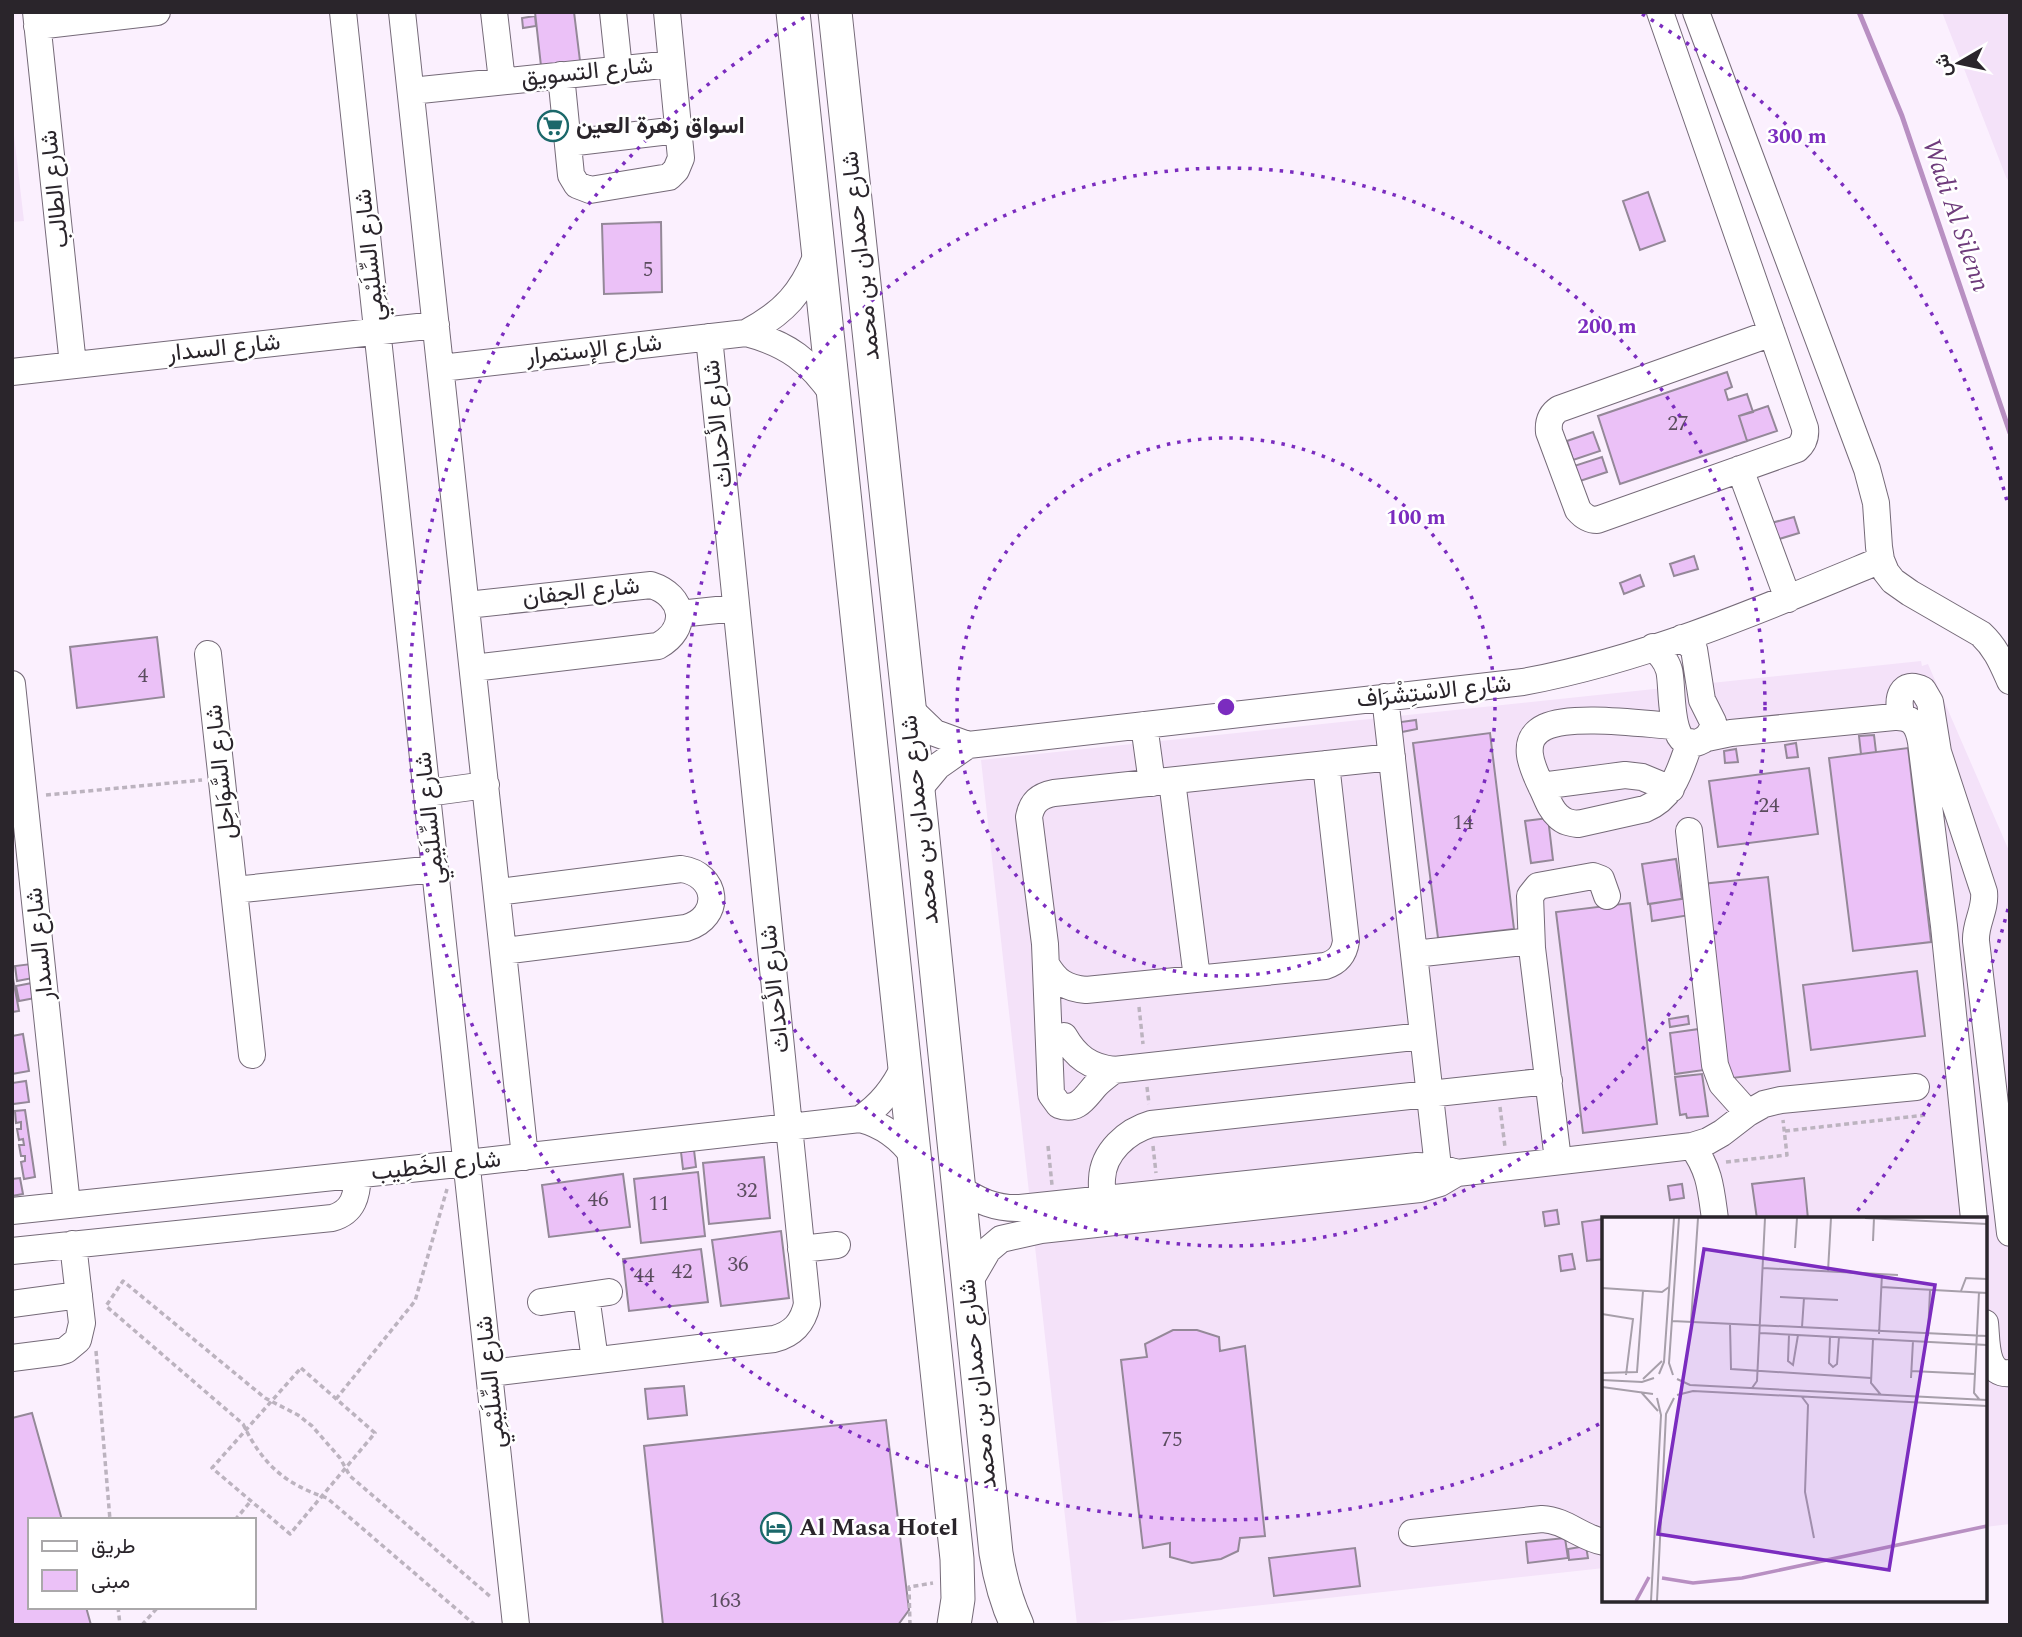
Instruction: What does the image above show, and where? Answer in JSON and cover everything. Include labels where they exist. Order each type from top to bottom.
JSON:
[{"type":"main road","name":"شارع حمدان بن محمد","points":[[793,12],[959,1579],[954,1625]]},
{"type":"main road","name":"شارع حمدان بن محمد","points":[[835,12],[996,1553],[1008,1606],[1017,1625]]},
{"type":"street","points":[[36,19],[157,12]]},
{"type":"street","name":"شارع السِّلَيْمِي","points":[[344,12],[516,1622]]},
{"type":"street","points":[[402,12],[526,1157]]},
{"type":"street","name":"شارع التسويق","points":[[494,12],[502,81]]},
{"type":"street","points":[[613,12],[619,69]]},
{"type":"street","points":[[561,75],[573,181],[580,188],[590,190],[669,177],[676,170],[681,158],[667,12]]},
{"type":"street","points":[[1660,12],[1772,333],[1805,428],[1805,434],[1797,449],[1603,519],[1592,520],[1582,515],[1549,432],[1549,421],[1554,412],[1772,333]]},
{"type":"street","points":[[1696,12],[1867,469],[1876,503],[1881,560],[1886,572],[1893,582],[1972,628],[1989,641],[2010,681]]},
{"type":"street","name":"شارع الطالب","points":[[36,19],[73,365]]},
{"type":"street","name":"شارع التسويق","points":[[411,91],[672,64]]},
{"type":"street","points":[[568,143],[678,130]]},
{"type":"street","name":"شارع الإستمرار","points":[[746,333],[766,322],[791,300],[810,272],[818,251]]},
{"type":"street","name":"شارع السدار","points":[[12,372],[436,325]]},
{"type":"street","name":"شارع الإستمرار","points":[[441,368],[746,333],[768,339],[788,349],[806,362],[834,396]]},
{"type":"street","name":"شارع الأحداث","points":[[491,1373],[774,1339],[793,1331],[800,1324],[807,1304],[709,337]]},
{"type":"street","points":[[1740,469],[1788,599]]},
{"type":"street","name":"شارع الاسْتِشْرَاف","points":[[918,790],[938,766],[968,746],[1549,677],[1682,638],[1788,599],[1881,560]]},
{"type":"street","name":"شارع الجفان","points":[[467,605],[651,585],[671,595],[679,614]]},
{"type":"street","points":[[473,668],[658,646],[668,640],[675,631],[679,614],[736,608]]},
{"type":"street","points":[[1682,638],[1694,649],[1702,700],[1696,731],[1671,789],[1655,805],[1645,809],[1578,824],[1569,823],[1555,813],[1529,757],[1534,736],[1553,724],[1588,721],[1696,731],[1725,720],[1913,719]]},
{"type":"street","points":[[1653,648],[1665,660],[1672,686],[1696,731]]},
{"type":"street","name":"شارع السَّوَاحِل","points":[[208,654],[252,1055]]},
{"type":"street","points":[[1672,686],[1699,681]]},
{"type":"street","name":"شارع السدار","points":[[12,684],[16,750],[24,797],[67,1205]]},
{"type":"street","points":[[1385,697],[1429,1094],[1447,1170]]},
{"type":"street","name":"شارع الاسْتِشْرَاف","points":[[908,707],[935,733],[968,746]]},
{"type":"street","points":[[1913,719],[1938,752],[1984,892],[1985,906],[1976,926],[1976,941],[2010,1233]]},
{"type":"street","points":[[1913,719],[1944,926],[1974,1217]]},
{"type":"street","points":[[1152,724],[1197,978]]},
{"type":"street","points":[[1114,1070],[1097,1084],[1086,1098],[1072,1107],[1059,1105],[1051,1094],[1046,964],[1029,817],[1037,800],[1045,795],[1392,757]]},
{"type":"street","points":[[1046,964],[1064,986],[1086,990],[1333,964],[1345,950],[1346,940],[1326,764]]},
{"type":"street","points":[[1541,786],[1625,775],[1642,777],[1671,789]]},
{"type":"street","points":[[427,793],[486,785]]},
{"type":"street","points":[[1689,831],[1718,1075],[1722,1084],[1748,1113]]},
{"type":"street","points":[[234,890],[435,869]]},
{"type":"street","points":[[498,892],[681,869],[691,870],[701,876],[711,893],[711,906],[695,926],[504,951]]},
{"type":"street","points":[[1558,1160],[1532,948],[1530,896],[1538,886],[1593,876],[1601,879],[1607,896]]},
{"type":"street","points":[[1414,954],[1523,942],[1532,948]]},
{"type":"street","points":[[1086,990],[1068,997],[1060,1010],[1077,1080],[1086,1098]]},
{"type":"street","points":[[1065,1036],[1070,1047],[1089,1064],[1114,1070],[1423,1036]]},
{"type":"street","points":[[860,1119],[872,1111],[891,1090],[905,1065]]},
{"type":"street","points":[[1104,1211],[1102,1177],[1108,1159],[1119,1143],[1151,1124],[1429,1094],[1491,1079],[1549,1081]]},
{"type":"street","points":[[1698,1155],[1708,1141],[1764,1104],[1916,1087]]},
{"type":"street","points":[[1961,1101],[1994,1096]]},
{"type":"street","points":[[860,1119],[885,1129],[906,1146],[914,1157]]},
{"type":"street","name":"شارع الخَطِيب","points":[[12,1211],[860,1119]]},
{"type":"street","points":[[967,1286],[988,1250],[1001,1239],[1104,1211],[1418,1166],[1447,1170],[1507,1167],[1558,1160],[1698,1155]]},
{"type":"street","points":[[1698,1155],[1711,1189],[1715,1217]]},
{"type":"street","points":[[12,1251],[332,1218],[345,1213],[354,1202],[358,1175]]},
{"type":"street","points":[[957,1187],[989,1205],[1104,1211]]},
{"type":"street","points":[[1010,1208],[1014,1236]]},
{"type":"street","points":[[12,1358],[59,1352],[73,1345],[81,1333],[73,1244]]},
{"type":"street","points":[[801,1249],[837,1245]]},
{"type":"street","points":[[541,1302],[598,1294],[595,1360]]},
{"type":"street","points":[[12,1304],[79,1295]]},
{"type":"street","points":[[1987,1339],[1990,1364],[2004,1374],[2010,1373]]},
{"type":"street","points":[[1412,1533],[1542,1519],[1560,1522],[1591,1540],[1602,1542]]},
{"type":"path","points":[[24,797],[222,779]]},
{"type":"path","points":[[1491,1079],[1496,1107],[1500,1107],[1507,1167]]},
{"type":"path","points":[[1698,1155],[1787,1155],[1781,1100]]},
{"type":"path","points":[[1785,1131],[1926,1115]]},
{"type":"path","points":[[336,1399],[415,1301],[448,1183],[467,1163]]},
{"type":"path","points":[[475,1625],[327,1498],[300,1488],[277,1472],[257,1450],[243,1424],[106,1306],[123,1281],[265,1398],[313,1426],[327,1441],[350,1476],[516,1622]]},
{"type":"path","points":[[95,1340],[110,1518]]},
{"type":"path","points":[[300,1368],[375,1433],[290,1534],[212,1468],[272,1401],[300,1368]]},
{"type":"path","points":[[237,1518],[251,1501]]},
{"type":"path","points":[[910,1625],[909,1587],[959,1579]]},
{"type":"path","points":[[142,1625],[156,1609]]},
{"type":"shaded area","points":[[1942,12],[2010,12],[2010,183],[2006,177]]},
{"type":"shaded area","points":[[12,118],[24,221],[12,222]]},
{"type":"shaded area","points":[[1921,661],[1922,666],[1928,664],[2010,853],[2010,1524],[1987,1527],[1987,1217],[1602,1217],[1602,1568],[1077,1625],[981,760]]},
{"type":"building","points":[[535,12],[574,12],[580,61],[541,66]]},
{"type":"building","points":[[535,16],[536,26],[523,28],[522,18]]},
{"type":"building","points":[[1648,192],[1665,241],[1640,250],[1623,201]]},
{"type":"building","points":[[661,222],[662,292],[604,294],[602,224]]},
{"type":"building","points":[[1727,372],[1732,387],[1725,390],[1728,400],[1747,394],[1753,412],[1739,416],[1747,441],[1620,484],[1598,416]]},
{"type":"building","points":[[1768,406],[1777,431],[1747,441],[1739,416]]},
{"type":"building","points":[[1593,432],[1600,451],[1573,460],[1567,441]]},
{"type":"building","points":[[1602,457],[1607,472],[1580,481],[1574,466]]},
{"type":"building","points":[[1794,517],[1799,533],[1776,540],[1771,523]]},
{"type":"building","points":[[1694,556],[1698,569],[1674,576],[1670,564]]},
{"type":"building","points":[[1640,575],[1644,586],[1624,594],[1620,583]]},
{"type":"building","points":[[157,637],[164,697],[77,708],[70,647]]},
{"type":"building","points":[[1416,720],[1417,729],[1402,732],[1401,722]]},
{"type":"building","points":[[1490,733],[1514,929],[1438,938],[1413,743]]},
{"type":"building","points":[[1874,735],[1876,752],[1861,754],[1859,736]]},
{"type":"building","points":[[1796,743],[1798,757],[1787,758],[1785,745]]},
{"type":"building","points":[[1908,748],[1931,942],[1853,951],[1829,758]]},
{"type":"building","points":[[1736,749],[1738,762],[1725,763],[1724,751]]},
{"type":"building","points":[[1809,768],[1818,834],[1718,847],[1709,781]]},
{"type":"building","points":[[1548,818],[1553,860],[1531,863],[1525,821]]},
{"type":"building","points":[[1676,859],[1682,899],[1648,904],[1642,864]]},
{"type":"building","points":[[1768,877],[1790,1071],[1724,1079],[1702,884]]},
{"type":"building","points":[[1687,898],[1690,915],[1652,921],[1650,904]]},
{"type":"building","points":[[1630,903],[1657,1124],[1583,1133],[1556,912]]},
{"type":"building","points":[[31,964],[33,978],[17,981],[15,966]]},
{"type":"building","points":[[1917,971],[1925,1036],[1811,1050],[1803,985]]},
{"type":"building","points":[[12,973],[19,1011],[12,1012]]},
{"type":"building","points":[[32,983],[35,998],[19,1001],[16,986]]},
{"type":"building","points":[[1688,1016],[1689,1024],[1670,1027],[1669,1019]]},
{"type":"building","points":[[1699,1029],[1704,1070],[1675,1074],[1670,1033]]},
{"type":"building","points":[[23,1034],[29,1071],[12,1074],[12,1036]]},
{"type":"building","points":[[1702,1074],[1708,1116],[1687,1118],[1686,1114],[1680,1115],[1675,1077]]},
{"type":"building","points":[[26,1081],[29,1102],[13,1104],[12,1083]]},
{"type":"building","points":[[25,1110],[35,1177],[24,1179],[21,1162],[25,1161],[25,1156],[21,1156],[19,1145],[24,1145],[23,1139],[19,1140],[17,1129],[21,1129],[21,1122],[16,1123],[15,1111]]},
{"type":"building","points":[[694,1150],[696,1167],[683,1169],[681,1152]]},
{"type":"building","points":[[764,1157],[770,1218],[709,1224],[703,1163]]},
{"type":"building","points":[[698,1172],[705,1236],[641,1243],[634,1179]]},
{"type":"building","points":[[623,1174],[630,1227],[549,1237],[542,1185]]},
{"type":"building","points":[[20,1178],[23,1194],[12,1196],[12,1179]]},
{"type":"building","points":[[1804,1178],[1808,1217],[1757,1217],[1752,1184]]},
{"type":"building","points":[[1682,1184],[1684,1198],[1670,1200],[1668,1186]]},
{"type":"building","points":[[1557,1210],[1559,1224],[1545,1226],[1543,1212]]},
{"type":"building","points":[[1602,1219],[1602,1259],[1587,1261],[1582,1222]]},
{"type":"building","points":[[781,1231],[789,1298],[721,1306],[712,1240]]},
{"type":"building","points":[[701,1249],[708,1302],[629,1311],[623,1259]]},
{"type":"building","points":[[1572,1254],[1575,1269],[1561,1271],[1559,1256]]},
{"type":"building","points":[[1173,1330],[1197,1330],[1219,1337],[1220,1351],[1245,1346],[1265,1536],[1240,1538],[1238,1551],[1221,1559],[1192,1563],[1170,1557],[1170,1543],[1143,1548],[1121,1360],[1147,1357],[1145,1344]]},
{"type":"building","points":[[684,1386],[687,1415],[648,1419],[645,1389]]},
{"type":"building","points":[[32,1413],[61,1518],[28,1518],[28,1609],[87,1609],[91,1625],[12,1625],[12,1418]]},
{"type":"building","name":"Al Masa Hotel","points":[[886,1420],[909,1610],[898,1625],[663,1625],[644,1446]]},
{"type":"building","points":[[1565,1538],[1568,1558],[1528,1563],[1526,1542]]},
{"type":"building","points":[[1586,1546],[1588,1558],[1569,1560],[1568,1549]]},
{"type":"building","points":[[1355,1548],[1360,1586],[1274,1596],[1269,1558]]},
{"type":"waterway","name":"Wadi Al Silenn","points":[[1859,12],[1902,116],[2010,433]]},
{"type":"place","name":"اسواق زهرة العين","points":[[553,126]]},
{"type":"place","name":"Al Masa Hotel","points":[[776,1528]]}]
